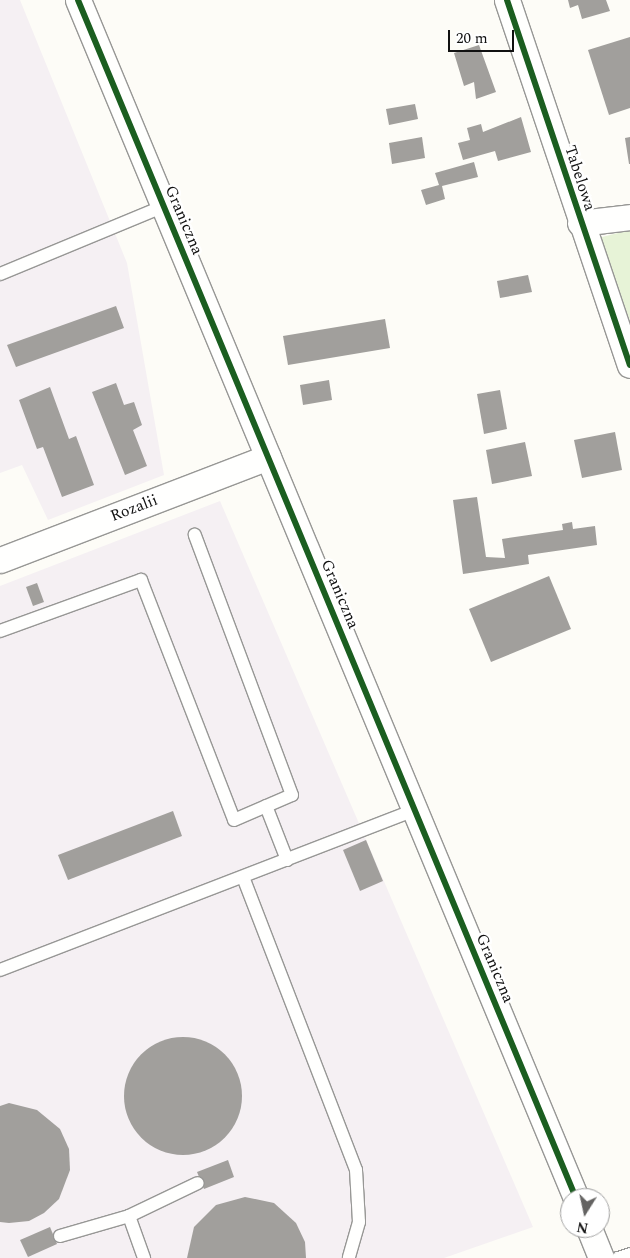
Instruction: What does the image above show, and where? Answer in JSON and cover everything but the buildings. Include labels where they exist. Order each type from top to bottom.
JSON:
[{"type":"street","name":"Graniczna","points":[[78,0],[572,1188]]},
{"type":"street","name":"Tabelowa","points":[[507,0],[580,222],[630,365]]},
{"type":"street","points":[[580,222],[630,217]]},
{"type":"street","name":"Rozalii","points":[[0,560],[268,457]]},
{"type":"street","points":[[593,1238],[602,1258]]},
{"type":"lane","points":[[0,274],[164,206]]},
{"type":"lane","points":[[0,631],[141,580],[234,820],[292,795],[195,535]]},
{"type":"lane","points":[[266,806],[287,860]]},
{"type":"lane","points":[[0,970],[415,810]]},
{"type":"lane","points":[[243,877],[356,1170],[359,1222],[349,1258]]},
{"type":"lane","points":[[60,1236],[129,1216],[198,1183]]},
{"type":"lane","points":[[129,1216],[144,1258]]},
{"type":"lane","points":[[618,1258],[630,1254]]},
{"type":"shaded area","points":[[0,0],[20,0],[127,263],[164,475],[48,520],[22,465],[0,473]]},
{"type":"shaded area","points":[[220,501],[533,1227],[444,1258],[0,1258],[0,586]]},
{"type":"green space","points":[[630,230],[630,320],[600,249],[602,237]]},
{"type":"cycle path","points":[[78,0],[572,1188]]},
{"type":"cycle path","points":[[507,0],[630,365]]}]
